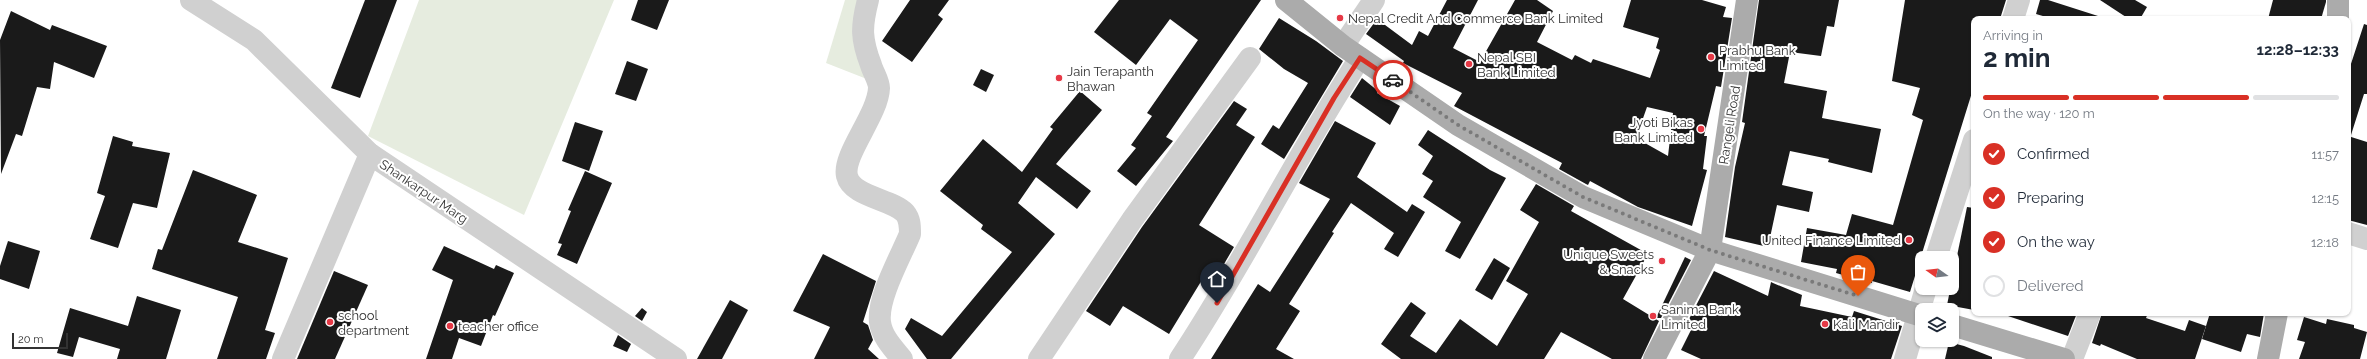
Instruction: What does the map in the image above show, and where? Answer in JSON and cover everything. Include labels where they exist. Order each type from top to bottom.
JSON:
[{"type":"main road","points":[[1286,0],[1352,52],[1458,125],[1583,197],[1710,250],[1915,313]]},
{"type":"main road","name":"Rangeli Road","points":[[1654,359],[1710,250],[1748,0]]},
{"type":"main road","points":[[2338,0],[2338,16]]},
{"type":"main road","points":[[2268,359],[2276,316]]},
{"type":"main road","points":[[1959,327],[2063,359]]},
{"type":"street","name":"Shankarpur Marg","points":[[191,0],[254,40],[370,154],[676,359]]},
{"type":"street","points":[[868,0],[862,23],[863,44],[879,88],[874,110],[847,164],[847,177],[852,187],[905,213],[910,222],[910,234],[883,299],[880,322],[887,340],[902,359]]},
{"type":"street","points":[[1180,359],[1217,303],[1334,98],[1374,0]]},
{"type":"street","points":[[2014,16],[2019,0]]},
{"type":"street","points":[[1039,359],[1132,220],[1250,58]]},
{"type":"street","points":[[1938,251],[1971,149]]},
{"type":"street","points":[[283,359],[370,154]]},
{"type":"street","points":[[2351,234],[2367,239]]},
{"type":"street","points":[[2072,359],[2089,316]]},
{"type":"street","points":[[1905,359],[1915,330]]},
{"type":"shaded area","points":[[419,0],[614,0],[524,215],[368,136]]},
{"type":"shaded area","points":[[845,0],[871,0],[877,83],[826,63]]},
{"type":"building","points":[[365,0],[397,0],[360,98],[331,88]]},
{"type":"building","points":[[638,0],[669,0],[657,30],[631,20]]},
{"type":"building","points":[[910,0],[949,0],[938,15],[943,19],[912,62],[882,41]]},
{"type":"building","points":[[1119,0],[1261,0],[1166,137],[1173,141],[1136,186],[1117,171],[1136,148],[1131,145],[1152,116],[1147,113],[1198,40],[1170,19],[1136,65],[1094,32]]},
{"type":"building","points":[[1447,0],[1478,0],[1453,48],[1480,62],[1515,0],[1537,0],[1553,11],[1537,42],[1572,60],[1575,55],[1591,63],[1593,59],[1650,78],[1660,50],[1656,48],[1659,38],[1623,27],[1631,0],[1702,0],[1726,7],[1723,17],[1732,18],[1721,87],[1716,86],[1704,136],[1707,136],[1703,169],[1707,170],[1692,226],[1638,207],[1590,181],[1588,185],[1559,169],[1562,163],[1454,106],[1462,93],[1403,63],[1404,61],[1366,34],[1377,19],[1412,45],[1419,31],[1428,36]],"holes":[[[1647,107],[1673,113],[1668,156],[1636,138]]]},
{"type":"building","points":[[1759,0],[1839,0],[1834,27],[1827,26],[1821,56],[1790,52],[1784,83],[1827,91],[1822,118],[1881,129],[1872,173],[1828,162],[1829,159],[1790,151],[1782,185],[1813,192],[1809,212],[1777,205],[1768,247],[1725,237],[1735,167],[1745,123],[1742,122]]},
{"type":"building","points":[[1905,0],[2006,0],[2001,16],[1971,16],[1971,96],[1923,251],[1915,251],[1915,276],[1910,292],[1872,281],[1872,283],[1836,273],[1837,269],[1801,262],[1807,228],[1846,235],[1852,214],[1893,225],[1923,120],[1912,115],[1920,88],[1892,81]]},
{"type":"building","points":[[2040,0],[2048,0],[2098,16],[2043,16],[2036,14]]},
{"type":"building","points":[[2100,0],[2135,0],[2147,7],[2142,16],[2124,16]]},
{"type":"building","points":[[2273,0],[2326,0],[2322,16],[2269,16]]},
{"type":"building","points":[[11,11],[50,30],[52,25],[107,46],[94,78],[54,62],[50,89],[37,87],[22,136],[16,134],[1,174],[0,40]]},
{"type":"building","points":[[1279,18],[1316,41],[1343,61],[1284,159],[1261,144],[1273,125],[1279,129],[1308,83],[1284,69],[1259,49]]},
{"type":"building","points":[[2364,24],[2367,25],[2367,94],[2364,94],[2351,135],[2351,64]]},
{"type":"building","points":[[627,61],[648,69],[636,101],[615,94]]},
{"type":"building","points":[[981,69],[994,75],[986,92],[973,85]]},
{"type":"building","points":[[1362,78],[1378,91],[1377,93],[1400,106],[1390,125],[1350,97]]},
{"type":"building","points":[[1080,91],[1102,110],[1056,164],[1091,191],[1077,209],[1036,177],[1018,203],[1055,234],[951,359],[927,359],[905,329],[911,318],[942,336],[1012,252],[981,229],[983,225],[940,191],[983,139],[1022,172],[1053,129],[1050,127]]},
{"type":"building","points":[[1234,101],[1247,109],[1236,125],[1255,137],[1199,225],[1234,247],[1217,276],[1208,270],[1169,334],[1123,306],[1110,326],[1086,311],[1142,227]]},
{"type":"building","points":[[1335,121],[1376,143],[1357,177],[1407,212],[1412,204],[1425,212],[1398,257],[1384,249],[1394,233],[1351,203],[1332,232],[1334,233],[1289,304],[1300,311],[1276,349],[1294,359],[1211,359],[1258,284],[1270,292],[1330,199],[1299,183]]},
{"type":"building","points":[[575,122],[603,131],[589,171],[562,161]]},
{"type":"building","points":[[1428,130],[1490,170],[1506,178],[1460,259],[1445,251],[1461,222],[1423,197],[1433,181],[1422,174],[1433,156],[1418,145]]},
{"type":"building","points":[[113,136],[133,142],[132,146],[170,153],[157,208],[133,203],[118,248],[90,239],[105,196],[97,193]]},
{"type":"building","points":[[2351,137],[2367,142],[2367,225],[2351,221]]},
{"type":"building","points":[[193,170],[257,195],[238,242],[288,258],[265,330],[275,333],[266,359],[217,359],[238,297],[152,269],[158,249],[162,250]]},
{"type":"building","points":[[585,171],[612,183],[577,264],[557,255],[562,244],[558,243],[571,211],[568,210]]},
{"type":"building","points":[[1536,184],[1574,206],[1571,211],[1648,254],[1623,299],[1659,321],[1641,359],[1612,359],[1561,332],[1544,359],[1401,359],[1381,344],[1411,302],[1426,313],[1410,336],[1436,353],[1460,319],[1497,346],[1528,294],[1506,281],[1539,222],[1520,210]]},
{"type":"building","points":[[1967,207],[1971,208],[1971,309],[1959,307],[1959,303],[1947,303],[1949,295],[1959,295],[1958,251]]},
{"type":"building","points":[[8,241],[40,251],[29,289],[0,279],[0,266]]},
{"type":"building","points":[[444,246],[494,269],[496,265],[514,273],[495,316],[493,315],[481,346],[459,338],[452,359],[426,359],[453,280],[432,270]]},
{"type":"building","points":[[823,254],[876,281],[863,322],[868,325],[873,340],[868,349],[879,359],[814,359],[830,327],[793,311]]},
{"type":"building","points":[[1685,257],[1691,260],[1661,318],[1656,318]]},
{"type":"building","points":[[1494,258],[1510,268],[1492,300],[1475,290]]},
{"type":"building","name":"school department","points":[[334,271],[368,285],[335,359],[297,359]]},
{"type":"building","points":[[1714,271],[1768,296],[1771,282],[1802,295],[1800,306],[1852,317],[1854,311],[1902,326],[1891,359],[1701,359],[1681,350],[1695,322],[1688,321]]},
{"type":"building","points":[[137,296],[181,310],[166,359],[117,359],[120,349],[79,337],[73,357],[57,353],[70,308],[128,326]]},
{"type":"building","points":[[730,300],[748,310],[722,359],[697,359]]},
{"type":"building","points":[[642,308],[647,312],[642,321],[635,316]]},
{"type":"building","points":[[2008,316],[2076,316],[2068,336]]},
{"type":"building","points":[[2101,316],[2147,316],[2146,318],[2185,331],[2189,320],[2206,326],[2195,359],[2137,359],[2101,344],[2100,346],[2092,343]]},
{"type":"building","points":[[2209,316],[2264,316],[2260,337],[2247,334],[2241,352],[2202,339]]},
{"type":"building","points":[[2304,317],[2326,324],[2327,319],[2354,325],[2354,328],[2367,332],[2360,359],[2299,359],[2305,342],[2297,340]]},
{"type":"building","points":[[618,335],[631,344],[627,352],[613,346]]},
{"type":"building","points":[[1959,345],[1992,357],[1992,359],[1945,359],[1948,347],[1959,347]]},
{"type":"way so far","points":[[1393,80],[1458,125],[1583,197],[1710,250],[1858,296]]},
{"type":"place","name":"Nepal Credit And Commerce Bank Limited","points":[[1340,18]]},
{"type":"place","name":"Prabhu Bank Limited","points":[[1711,57]]},
{"type":"place","name":"Nepal SBI Bank Limited","points":[[1469,64]]},
{"type":"place","name":"Jain Terapanth Bhawan","points":[[1059,78]]},
{"type":"place","name":"Jyoti Bikas Bank Limited","points":[[1701,129]]},
{"type":"place","name":"United Finance Limited","points":[[1909,240]]},
{"type":"place","name":"Unique Sweets & Snacks","points":[[1662,261]]},
{"type":"place","name":"Sanima Bank Limited","points":[[1653,316]]},
{"type":"place","name":"school department","points":[[330,322]]},
{"type":"place","name":"Kali Mandir","points":[[1825,324]]},
{"type":"place","name":"teacher office","points":[[450,326]]},
{"type":"route","points":[[1217,303],[1334,98],[1360,58],[1393,80]]}]
